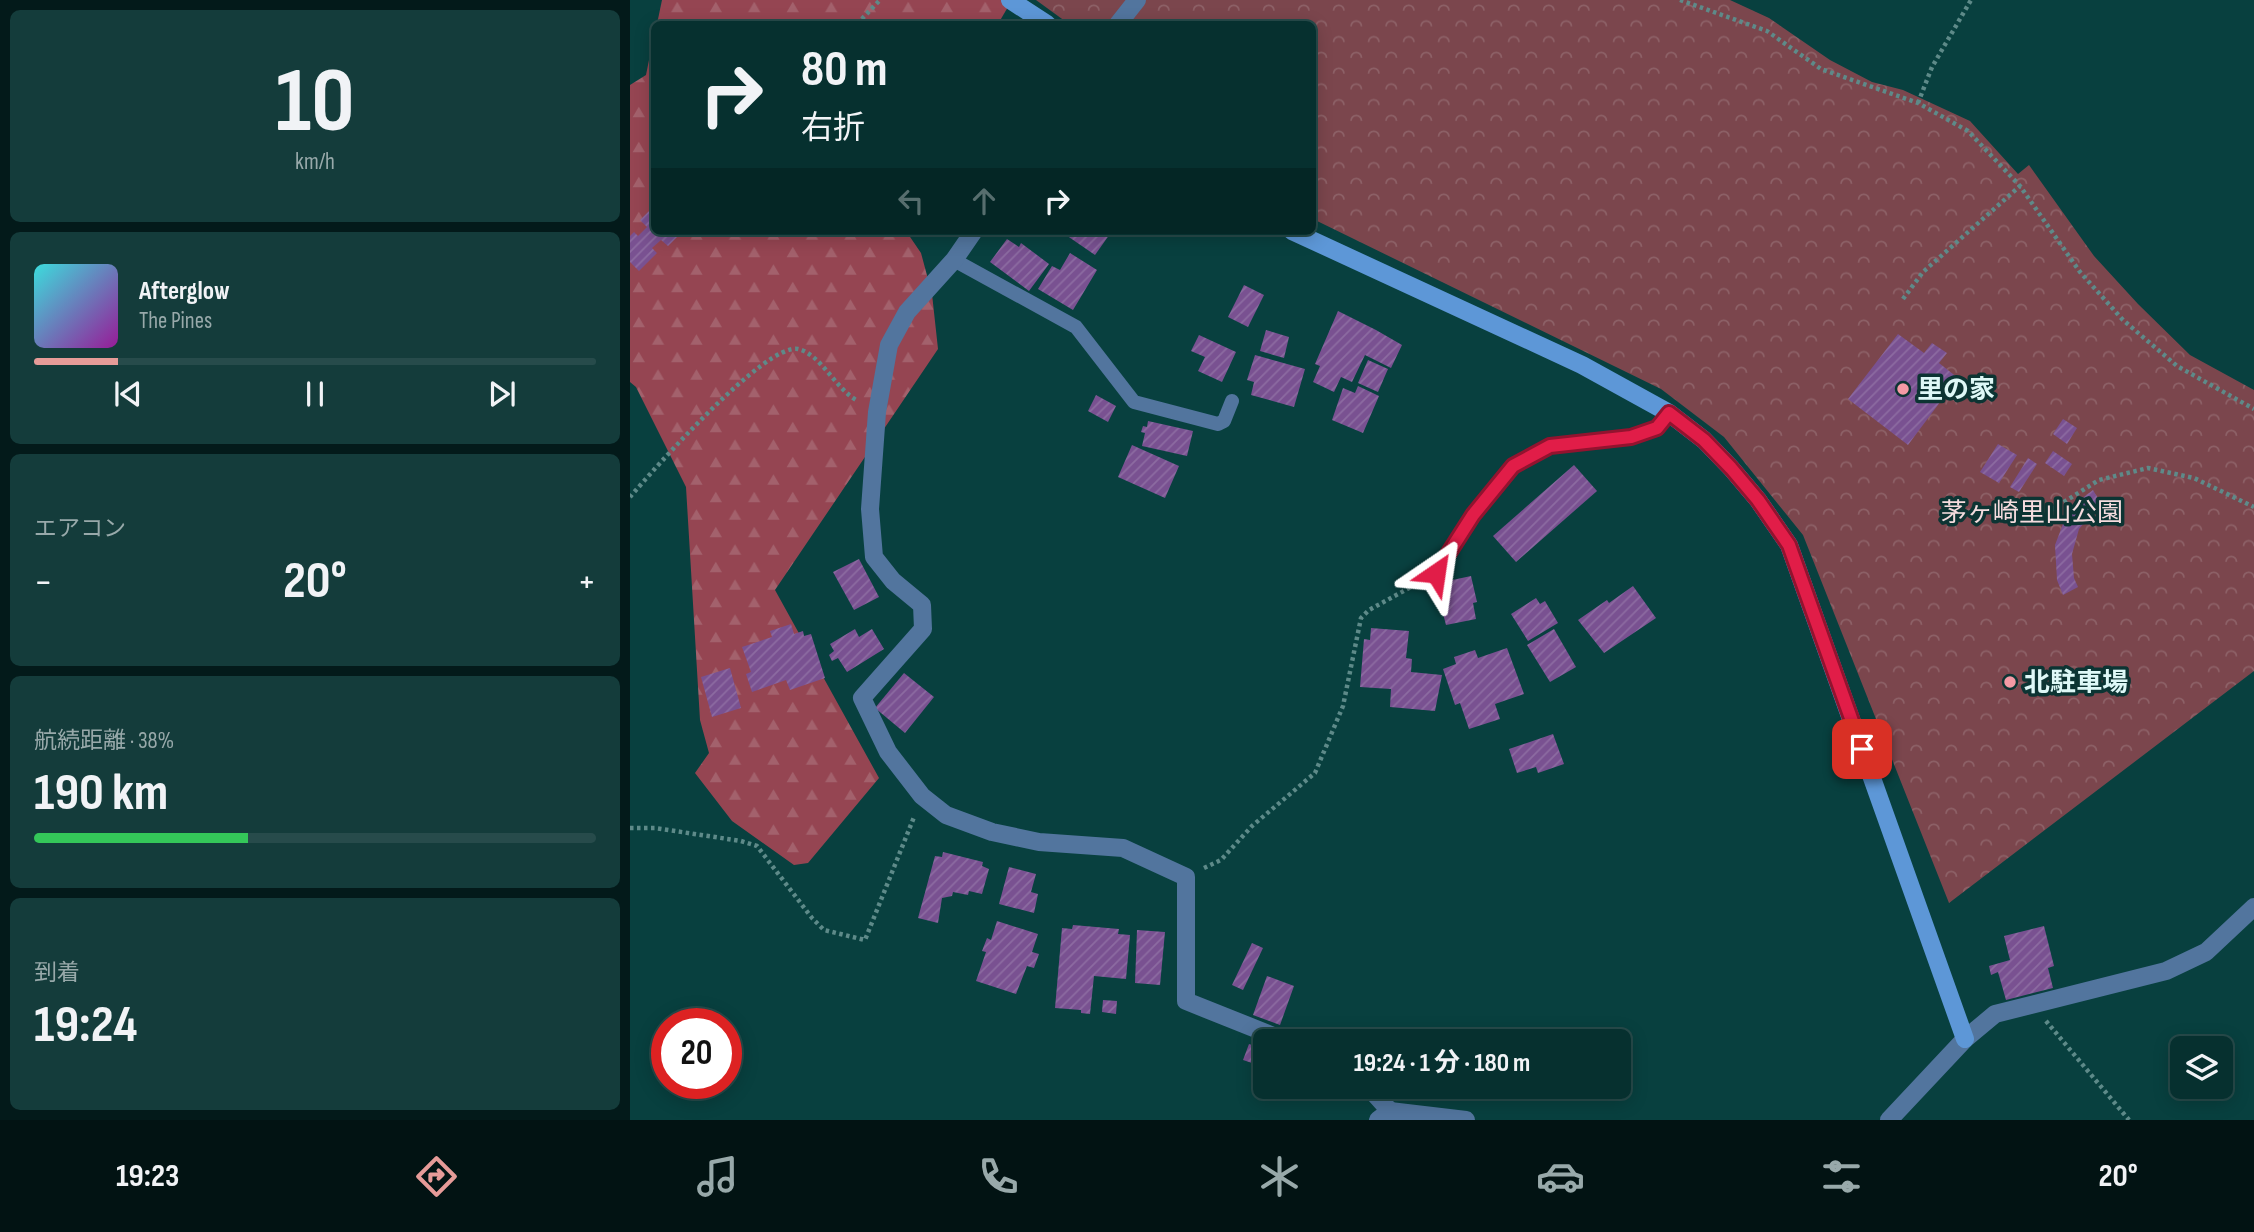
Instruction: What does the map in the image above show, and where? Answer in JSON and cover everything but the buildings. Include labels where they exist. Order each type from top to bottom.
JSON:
[{"type":"street","points":[[1010,0],[1042,21]]},
{"type":"street","points":[[1120,21],[1137,0]]},
{"type":"street","points":[[971,235],[954,260],[906,312],[889,345],[877,412],[870,509],[874,557],[893,581],[922,605],[923,629],[862,698],[888,752],[922,796],[946,815],[992,832],[1040,842],[1123,848],[1186,877],[1186,1001],[1256,1029]]},
{"type":"street","points":[[1301,235],[1581,365],[1669,413],[1704,440],[1758,500],[1789,545],[1965,1039]]},
{"type":"street","points":[[1889,1120],[1965,1039],[1995,1014],[2166,971],[2206,952],[2254,907]]},
{"type":"street","points":[[1376,1099],[1384,1116],[1466,1120]]},
{"type":"lane","points":[[954,260],[1076,327],[1134,402],[1218,424],[1224,421],[1232,401]]},
{"type":"lane","points":[[1436,573],[1473,515],[1513,466],[1550,446],[1631,437],[1657,428],[1669,413]]},
{"type":"path","points":[[860,21],[880,0]]},
{"type":"path","points":[[1680,0],[1767,31],[1821,69],[1919,103],[1968,131],[2020,186],[2080,272],[2123,320],[2177,366],[2254,410]]},
{"type":"path","points":[[1919,103],[1932,67],[1971,0]]},
{"type":"path","points":[[1903,299],[1923,272],[2020,186]]},
{"type":"path","points":[[630,497],[721,399],[779,353],[795,348],[809,353],[849,397],[877,412]]},
{"type":"path","points":[[2040,517],[2099,480],[2148,468],[2194,478],[2254,507]]},
{"type":"path","points":[[1186,877],[1221,860],[1252,826],[1315,773],[1343,706],[1361,618],[1369,610],[1436,573]]},
{"type":"path","points":[[630,828],[655,828],[741,841],[757,846],[824,930],[865,940],[922,796]]},
{"type":"path","points":[[2032,1004],[2129,1120]]},
{"type":"green space","points":[[662,0],[1012,0],[1000,21],[658,21]]},
{"type":"green space","name":"茅ヶ崎里山公園","points":[[1036,0],[1730,0],[1769,18],[1830,60],[1872,82],[1903,90],[1970,121],[2018,174],[2029,165],[2094,256],[2190,355],[2254,390],[2254,671],[1949,903],[1803,535],[1724,437],[1661,389],[1316,220],[1316,21],[1065,21]]},
{"type":"green space","points":[[651,50],[651,235],[909,235],[921,253],[932,294],[938,349],[775,590],[879,778],[808,863],[794,865],[732,821],[695,773],[709,753],[700,720],[686,487],[636,387],[630,382],[630,85],[646,75]]},
{"type":"place","name":"里の家","points":[[1903,389]]},
{"type":"place","name":"北駐車場","points":[[2010,682]]},
{"type":"route","points":[[1436,573],[1473,515],[1513,466],[1550,446],[1631,437],[1657,428],[1669,413],[1704,440],[1731,468],[1758,500],[1789,545],[1862,749]]}]
